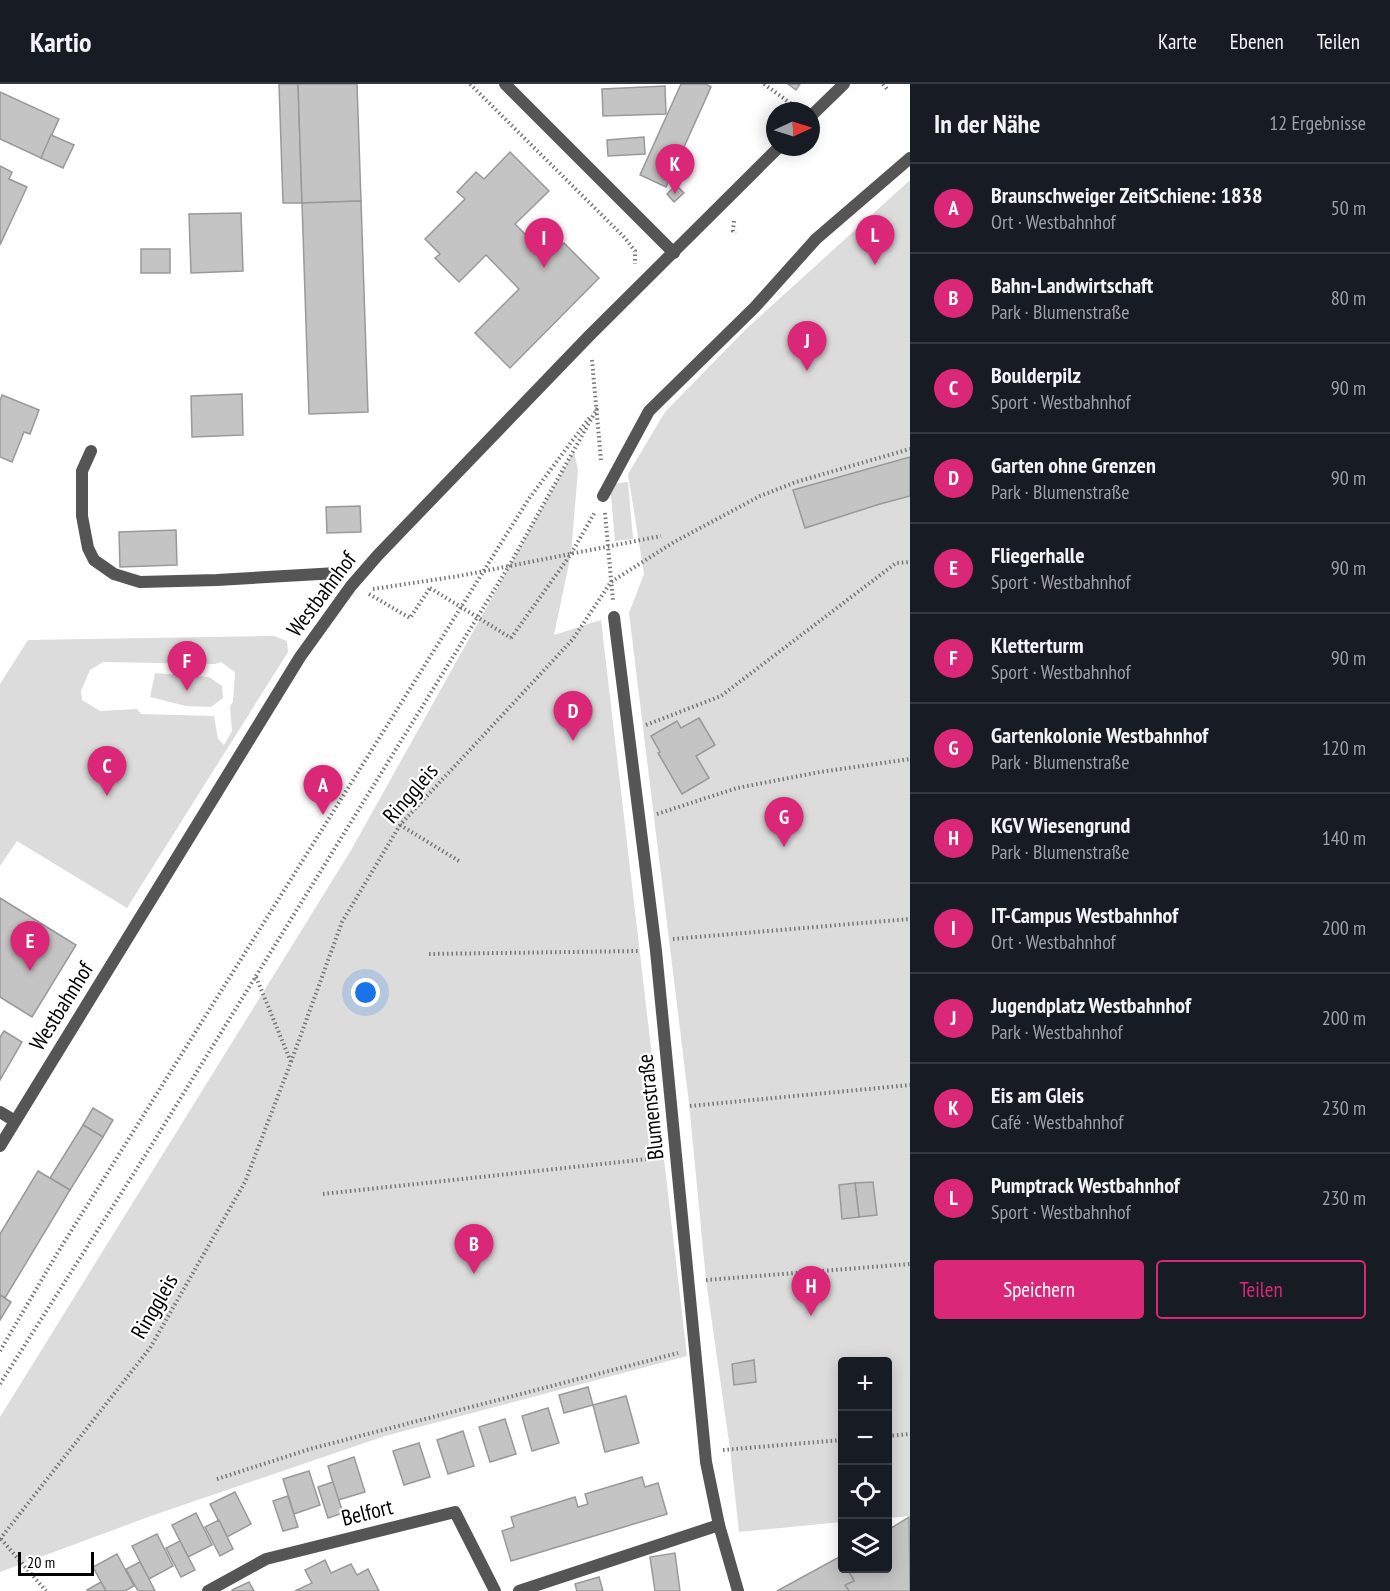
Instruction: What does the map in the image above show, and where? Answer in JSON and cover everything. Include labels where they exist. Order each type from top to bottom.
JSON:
[{"type":"street","points":[[505,84],[674,253]]},
{"type":"street","points":[[820,107],[844,84]]},
{"type":"street","name":"Westbahnhof","points":[[0,1146],[300,657],[351,586],[413,518],[589,336],[770,156]]},
{"type":"street","points":[[603,496],[650,411],[755,307],[816,239],[910,158]]},
{"type":"street","points":[[91,451],[82,471],[82,516],[88,548],[94,560],[114,574],[140,582],[337,573]]},
{"type":"street","name":"Blumenstraße","points":[[614,617],[655,946],[704,1452],[719,1525],[738,1591]]},
{"type":"street","points":[[0,1112],[15,1121]]},
{"type":"street","name":"Belfort","points":[[208,1591],[266,1559],[455,1512],[495,1591]]},
{"type":"street","points":[[519,1591],[719,1525]]},
{"type":"path","points":[[764,84],[789,102]]},
{"type":"path","points":[[883,84],[886,89]]},
{"type":"path","points":[[0,1384],[509,566],[597,407],[589,336]]},
{"type":"path","points":[[0,1351],[180,1054],[483,571],[528,500],[597,407]]},
{"type":"path","name":"Ringgleis","points":[[1,1539],[150,1348],[245,1182],[342,922],[400,825],[573,639],[611,582],[674,542],[760,496],[796,482],[910,449]]},
{"type":"path","points":[[603,496],[571,554],[511,638],[430,588],[410,618],[363,591],[483,571],[571,554],[661,536]]},
{"type":"path","points":[[629,732],[721,696],[896,563],[910,562]]},
{"type":"path","points":[[639,820],[737,788],[820,772],[910,759]]},
{"type":"path","points":[[400,825],[459,861]]},
{"type":"path","points":[[429,954],[655,946],[910,919]]},
{"type":"path","points":[[255,976],[291,1062]]},
{"type":"path","points":[[672,1108],[910,1085]]},
{"type":"path","points":[[323,1194],[676,1156]]},
{"type":"path","points":[[687,1281],[910,1264]]},
{"type":"path","points":[[217,1479],[322,1446],[693,1349]]},
{"type":"path","points":[[892,1436],[910,1434]]},
{"type":"path","points":[[704,1452],[838,1440]]},
{"type":"path","points":[[1,1539],[46,1591]]},
{"type":"shaded area","points":[[910,180],[910,1516],[892,1518],[892,1357],[838,1357],[838,1522],[739,1532],[730,1449],[706,1280],[689,1103],[629,613],[644,574],[628,474],[665,412],[745,330]]},
{"type":"shaded area","points":[[574,451],[578,470],[571,554],[554,635],[601,620],[687,1356],[385,1436],[151,1516],[0,1572],[0,1417],[350,852]]},
{"type":"shaded area","points":[[628,482],[633,539],[615,541],[610,484]]},
{"type":"shaded area","points":[[274,636],[287,641],[288,652],[127,908],[17,841],[0,866],[0,684],[28,640]],"holes":[[[103,662],[215,664],[221,662],[235,672],[233,701],[230,707],[232,731],[224,745],[218,739],[214,716],[141,714],[137,709],[100,711],[82,700],[81,691],[90,670]]]},
{"type":"shaded area","points":[[155,673],[209,677],[222,686],[223,698],[211,707],[186,706],[150,697]]},
{"type":"building","points":[[279,84],[298,84],[302,203],[283,203]]},
{"type":"building","points":[[298,84],[357,84],[361,201],[302,203]]},
{"type":"building","points":[[681,84],[706,84],[711,87],[666,187],[640,175]]},
{"type":"building","points":[[788,84],[800,84],[796,90]]},
{"type":"building","points":[[665,86],[666,114],[603,116],[602,89]]},
{"type":"building","points":[[0,92],[59,119],[41,158],[0,139]]},
{"type":"building","points":[[51,135],[74,145],[63,168],[41,158]]},
{"type":"building","points":[[644,137],[645,154],[608,156],[607,140]]},
{"type":"building","points":[[510,152],[549,191],[515,224],[549,258],[564,243],[599,278],[510,368],[475,333],[519,289],[486,255],[459,282],[435,258],[440,254],[425,239],[465,199],[457,192],[476,172],[484,179]]},
{"type":"building","points":[[0,166],[12,172],[9,179],[27,187],[0,245]]},
{"type":"building","points":[[676,185],[684,193],[674,202],[667,194]]},
{"type":"building","points":[[361,201],[368,412],[309,414],[302,203]]},
{"type":"building","points":[[241,213],[243,271],[191,273],[189,214]]},
{"type":"building","points":[[141,249],[170,249],[170,273],[141,273]]},
{"type":"building","points":[[242,394],[243,435],[192,437],[191,396]]},
{"type":"building","points":[[2,395],[39,410],[30,434],[24,432],[12,462],[0,457],[0,401]]},
{"type":"building","points":[[910,457],[910,496],[805,528],[793,490]]},
{"type":"building","points":[[360,506],[361,532],[327,533],[326,507]]},
{"type":"building","points":[[176,530],[177,565],[120,567],[119,532]]},
{"type":"building","points":[[699,718],[715,745],[696,756],[709,778],[682,794],[658,753],[660,752],[651,736],[677,721],[681,728]]},
{"type":"building","points":[[0,898],[76,945],[32,1017],[0,997]]},
{"type":"building","points":[[4,1031],[22,1042],[0,1080],[0,1037]]},
{"type":"building","points":[[93,1108],[113,1120],[103,1137],[83,1125]]},
{"type":"building","points":[[83,1125],[103,1137],[70,1190],[50,1178]]},
{"type":"building","points":[[38,1171],[70,1190],[5,1298],[0,1295],[0,1234]]},
{"type":"building","points":[[873,1182],[877,1215],[859,1217],[855,1183]]},
{"type":"building","points":[[855,1183],[859,1217],[842,1219],[839,1185]]},
{"type":"building","points":[[0,1295],[11,1302],[0,1320]]},
{"type":"building","points":[[754,1360],[756,1382],[734,1385],[732,1364]]},
{"type":"building","points":[[588,1387],[593,1405],[564,1413],[559,1395]]},
{"type":"building","points":[[626,1396],[639,1443],[605,1452],[593,1405]]},
{"type":"building","points":[[548,1408],[559,1443],[532,1451],[522,1416]]},
{"type":"building","points":[[505,1419],[516,1454],[490,1462],[479,1427]]},
{"type":"building","points":[[463,1431],[474,1466],[448,1474],[437,1440]]},
{"type":"building","points":[[419,1443],[430,1477],[404,1485],[393,1451]]},
{"type":"building","points":[[354,1457],[365,1492],[338,1500],[328,1466]]},
{"type":"building","points":[[309,1471],[320,1505],[294,1514],[283,1479]]},
{"type":"building","points":[[642,1477],[645,1487],[658,1483],[667,1514],[511,1561],[502,1531],[514,1527],[511,1517],[575,1497],[578,1507],[588,1504],[585,1494]]},
{"type":"building","points":[[333,1482],[343,1513],[328,1518],[318,1487]]},
{"type":"building","points":[[235,1492],[251,1524],[227,1537],[210,1504]]},
{"type":"building","points":[[288,1496],[298,1527],[283,1531],[273,1501]]},
{"type":"building","points":[[196,1513],[212,1545],[188,1557],[172,1525]]},
{"type":"building","points":[[909,1517],[910,1591],[849,1591],[845,1585],[854,1581],[850,1573],[892,1573],[892,1528]]},
{"type":"building","points":[[219,1520],[233,1549],[220,1556],[205,1527]]},
{"type":"building","points":[[157,1534],[173,1566],[149,1579],[132,1546]]},
{"type":"building","points":[[180,1541],[195,1570],[181,1577],[166,1548]]},
{"type":"building","points":[[675,1553],[680,1591],[655,1591],[650,1557]]},
{"type":"building","points":[[117,1554],[134,1586],[125,1591],[106,1591],[93,1567]]},
{"type":"building","points":[[838,1558],[838,1573],[850,1573],[854,1581],[845,1585],[849,1591],[777,1591]]},
{"type":"building","points":[[325,1560],[331,1573],[351,1564],[357,1575],[368,1569],[379,1591],[295,1591],[312,1583],[305,1570]]},
{"type":"building","points":[[140,1562],[155,1591],[138,1591],[126,1569]]},
{"type":"building","points":[[599,1577],[603,1591],[577,1591],[575,1584]]},
{"type":"building","points":[[101,1582],[106,1591],[87,1590]]},
{"type":"building","points":[[249,1582],[254,1591],[232,1591],[232,1590]]},
{"type":"place","name":"Eis am Gleis","points":[[675,194]]},
{"type":"place","name":"Pumptrack Westbahnhof","points":[[875,265]]},
{"type":"place","name":"IT-Campus Westbahnhof","points":[[544,268]]},
{"type":"place","name":"Jugendplatz Westbahnhof","points":[[807,371]]},
{"type":"place","name":"Kletterturm","points":[[187,691]]},
{"type":"place","name":"Garten ohne Grenzen","points":[[573,741]]},
{"type":"place","name":"Boulderpilz","points":[[107,796]]},
{"type":"place","name":"Braunschweiger ZeitSchiene: 1838","points":[[323,815]]},
{"type":"place","name":"Gartenkolonie Westbahnhof","points":[[784,847]]},
{"type":"place","name":"Fliegerhalle","points":[[30,971]]},
{"type":"place","name":"Bahn-Landwirtschaft","points":[[474,1274]]},
{"type":"place","name":"KGV Wiesengrund","points":[[811,1316]]}]
